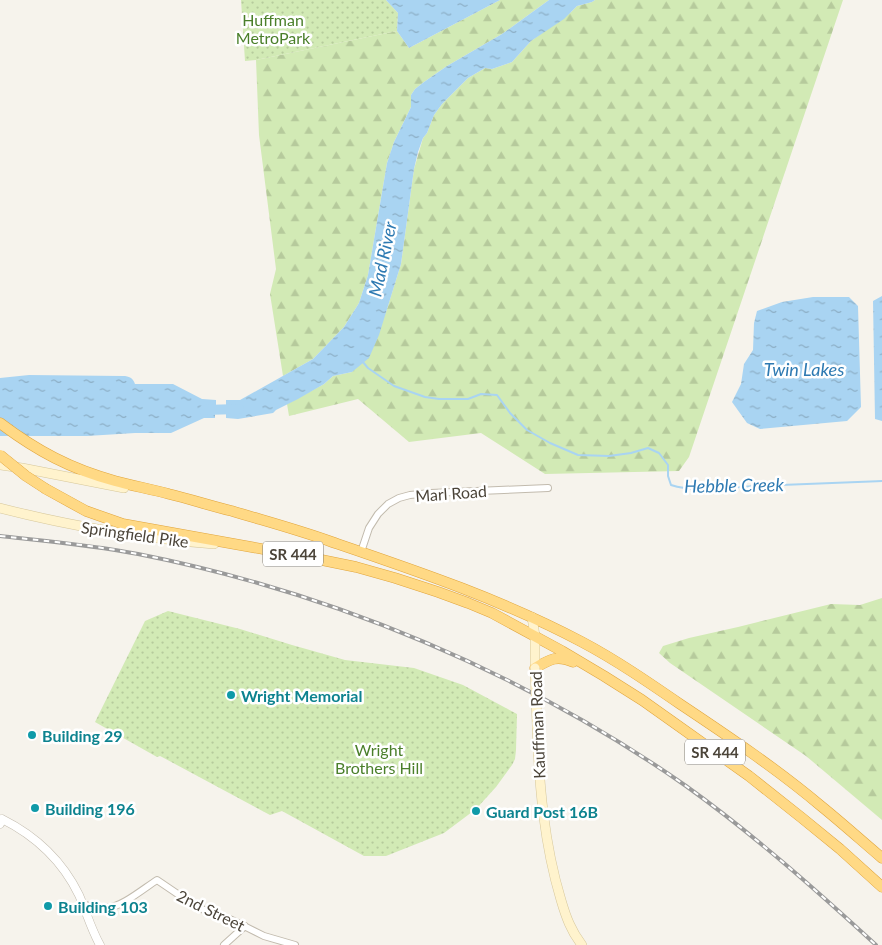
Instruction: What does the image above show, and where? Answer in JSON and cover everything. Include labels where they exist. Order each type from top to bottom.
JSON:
[{"type":"highway","name":"SR 444","points":[[0,423],[39,450],[66,464],[113,480],[290,528],[449,584],[532,617],[607,656],[723,732],[821,806],[882,858]]},
{"type":"highway","name":"SR 444","points":[[0,455],[46,490],[86,511],[123,524],[271,550],[356,568],[421,586],[468,602],[492,613],[604,676],[642,700],[748,776],[840,849],[882,886]]},
{"type":"highway","points":[[535,668],[550,659],[565,658],[640,704],[661,714]]},
{"type":"main road","points":[[0,465],[124,488],[256,518]]},
{"type":"main road","name":"Springfield Pike","points":[[0,508],[59,522],[133,536],[254,550],[271,550]]},
{"type":"main road","name":"Kauffman Road","points":[[532,617],[535,636],[540,791],[557,886],[568,922],[582,945]]},
{"type":"street","name":"Marl Road","points":[[361,552],[369,528],[378,514],[384,507],[399,498],[410,495],[468,491],[548,488]]},
{"type":"street","points":[[1,820],[25,832],[48,850],[59,863],[69,878],[100,945]]},
{"type":"street","name":"2nd Street","points":[[82,904],[98,908],[113,907],[157,880],[196,906],[264,936],[295,945]]},
{"type":"street","points":[[224,945],[245,926]]},
{"type":"green space","name":"Huffman MetroPark","points":[[241,0],[386,0],[398,13],[397,31],[245,61]]},
{"type":"green space","points":[[500,0],[549,0],[502,34],[447,66],[415,89],[411,95],[411,107],[394,142],[387,163],[368,275],[359,303],[344,327],[313,359],[283,376],[270,294],[276,269],[259,135],[256,60],[397,31],[409,48]]},
{"type":"green space","points":[[595,0],[843,0],[689,457],[679,471],[545,474],[481,433],[409,442],[358,399],[289,416],[287,404],[324,384],[333,376],[352,372],[386,312],[401,264],[414,169],[423,138],[434,115],[442,104],[468,78],[485,68],[492,69],[512,62],[531,41],[577,6]]},
{"type":"green space","points":[[882,598],[882,820],[806,756],[670,663],[659,653],[663,646],[689,638],[831,604],[860,605]]},
{"type":"green space","name":"Wright Brothers Hill","points":[[168,611],[240,629],[345,660],[414,668],[463,685],[517,714],[515,759],[496,787],[476,809],[444,833],[386,856],[364,856],[282,811],[270,815],[162,757],[157,757],[95,722],[145,621]]},
{"type":"water","points":[[386,0],[500,0],[409,48],[397,31],[398,13]]},
{"type":"water","points":[[549,0],[595,0],[577,6],[564,19],[531,41],[512,62],[492,69],[485,68],[468,78],[442,104],[434,115],[423,138],[414,169],[401,264],[379,335],[369,358],[352,372],[333,376],[324,384],[273,413],[238,419],[226,418],[226,414],[232,413],[226,411],[226,407],[232,406],[226,405],[226,400],[240,400],[313,359],[344,327],[359,303],[368,275],[387,163],[394,142],[411,107],[411,95],[415,89],[447,66],[502,34]]},
{"type":"water","name":"Twin Lakes","points":[[882,296],[882,421],[875,419],[873,301]]},
{"type":"water","name":"Twin Lakes","points":[[813,297],[849,297],[858,306],[861,407],[847,421],[760,429],[747,423],[732,402],[741,384],[744,364],[753,350],[754,323],[757,311],[782,302]]},
{"type":"water","points":[[29,375],[125,376],[132,379],[135,384],[173,384],[202,399],[216,400],[216,405],[208,406],[216,407],[216,411],[208,413],[215,414],[215,418],[204,418],[171,433],[87,436],[0,436],[0,378]]},
{"type":"waterway","name":"Hebble Creek","points":[[362,361],[368,368],[394,386],[425,397],[468,399],[481,394],[497,395],[510,413],[527,430],[550,443],[578,455],[609,456],[648,448],[659,453],[668,465],[668,476],[671,485],[690,489],[713,489],[882,481]]},
{"type":"waterway","name":"Mad River","points":[[204,410],[239,409]]},
{"type":"railway","points":[[0,536],[138,554],[210,570],[282,590],[354,614],[424,642],[493,673],[560,707],[624,745],[686,786],[783,862],[876,945]]},
{"type":"place","name":"Wright Memorial","points":[[231,695]]},
{"type":"place","name":"Building 29","points":[[32,735]]},
{"type":"place","name":"Building 196","points":[[35,808]]},
{"type":"place","name":"Guard Post 16B","points":[[476,811]]},
{"type":"place","name":"Building 103","points":[[48,906]]}]
